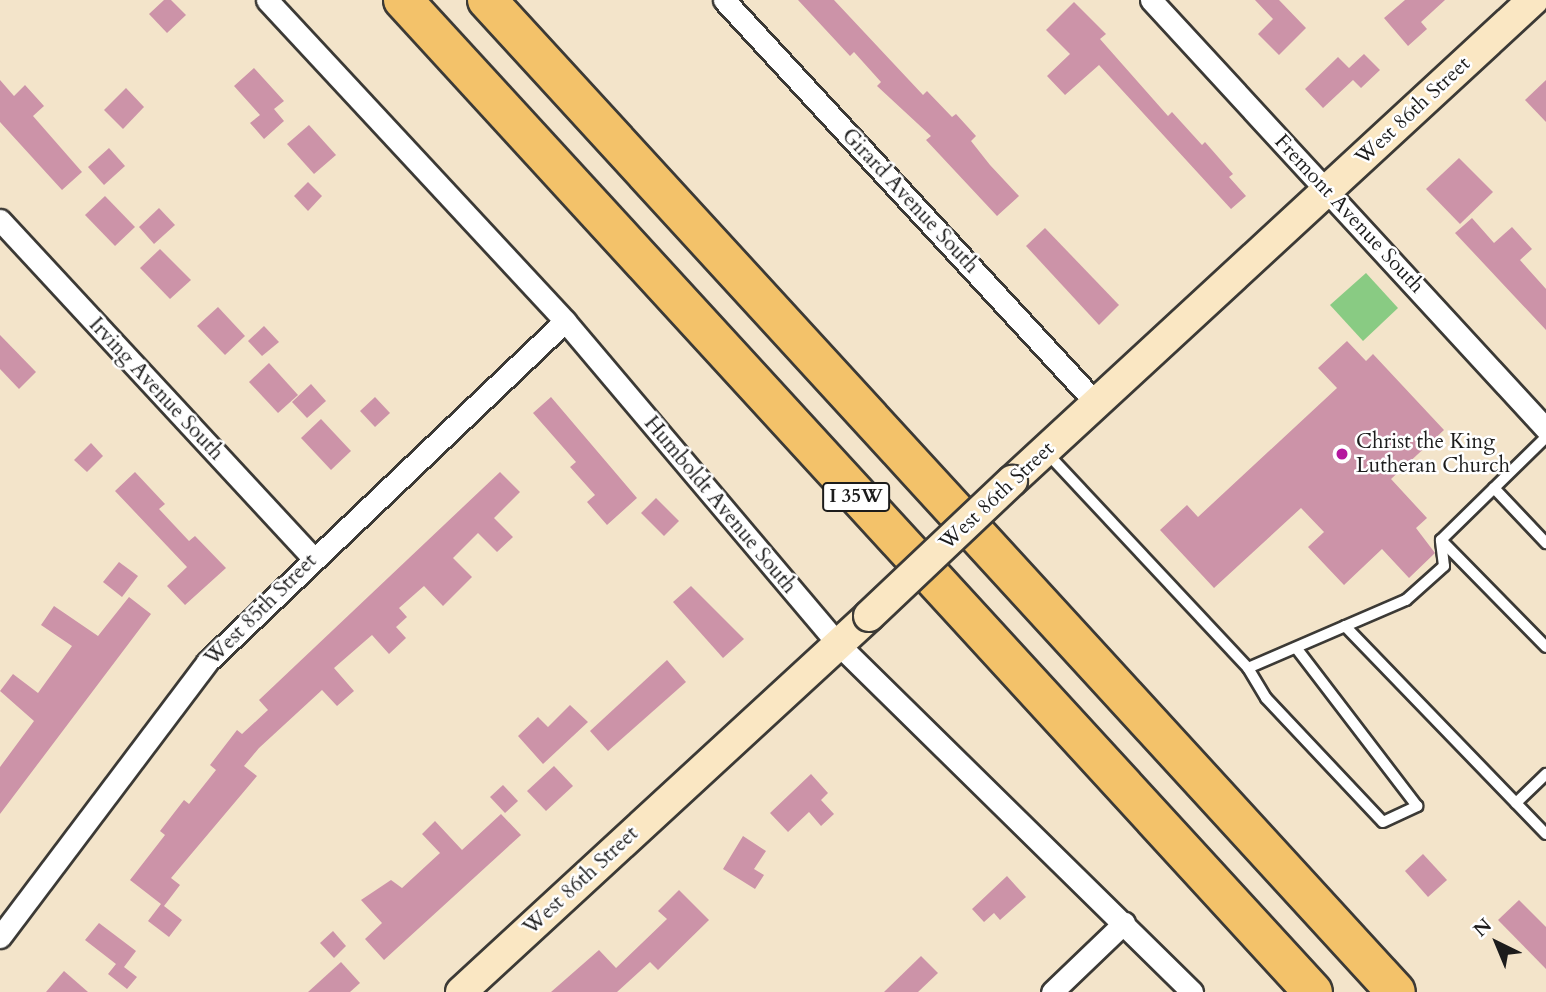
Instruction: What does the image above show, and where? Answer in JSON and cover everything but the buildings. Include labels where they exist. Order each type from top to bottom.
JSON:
[{"type":"highway","name":"I 35W","points":[[402,0],[1312,992]]},
{"type":"highway","name":"I 35W","points":[[487,0],[1396,992]]},
{"type":"street","name":"Humboldt Avenue South","points":[[267,0],[565,321],[837,643],[1192,992]]},
{"type":"street","name":"Girard Avenue South","points":[[724,0],[1096,403]]},
{"type":"street","name":"Fremont Avenue South","points":[[1151,0],[1546,429]]},
{"type":"street","name":"West 86th Street","points":[[461,992],[1533,0]]},
{"type":"street","name":"Irving Avenue South","points":[[0,220],[313,558]]},
{"type":"street","name":"West 85th Street","points":[[0,937],[207,662],[313,558],[565,321]]},
{"type":"street","points":[[1052,992],[1124,923]]},
{"type":"lane","points":[[1441,540],[1546,437]]},
{"type":"lane","points":[[1045,450],[1248,668],[1266,698],[1383,822],[1417,806],[1296,648]]},
{"type":"lane","points":[[1494,488],[1546,543]]},
{"type":"lane","points":[[1248,668],[1406,600],[1444,566],[1441,540]]},
{"type":"lane","points":[[1441,540],[1546,647]]},
{"type":"lane","points":[[1345,626],[1546,834]]},
{"type":"lane","points":[[1516,803],[1546,774]]},
{"type":"green space","points":[[1366,273],[1398,308],[1363,341],[1330,305]]},
{"type":"place","name":"Christ the King Lutheran Church","points":[[1342,454]]}]
